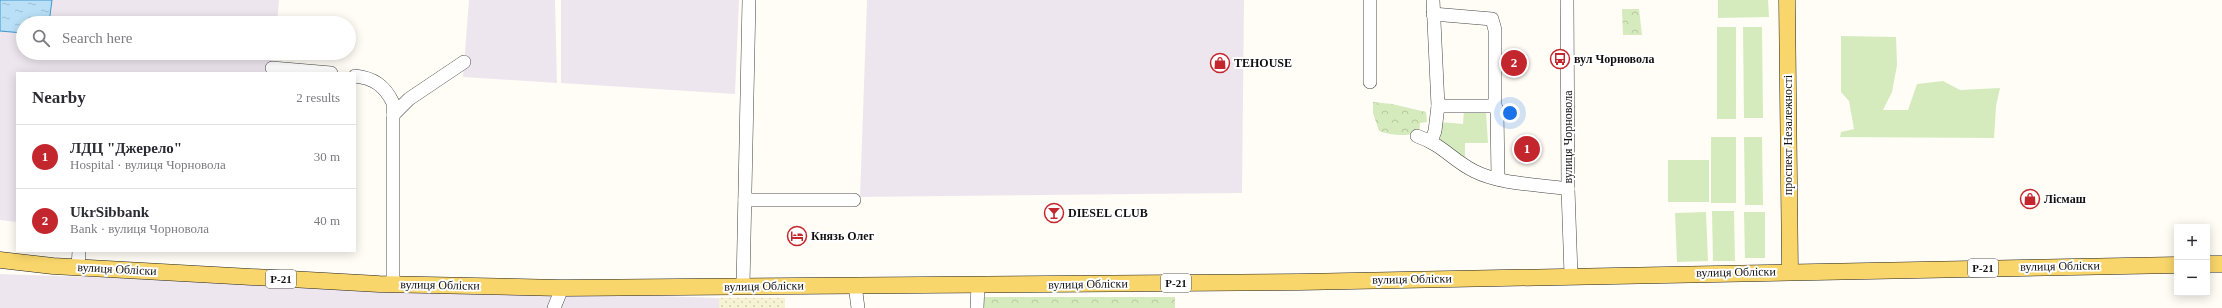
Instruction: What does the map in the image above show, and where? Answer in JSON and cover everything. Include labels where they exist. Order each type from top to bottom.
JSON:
[{"type":"main road","name":"проспект Незалежності","points":[[1787,0],[1790,271]]},
{"type":"main road","name":"вулиця Обліски","points":[[0,260],[79,259],[393,284],[562,288],[1300,282],[1571,275],[2174,265]]},
{"type":"main road","points":[[2210,264],[2222,264]]},
{"type":"street","points":[[743,286],[749,0]]},
{"type":"street","points":[[1370,0],[1370,82]]},
{"type":"street","points":[[1431,141],[1435,131],[1438,106],[1433,0]]},
{"type":"street","name":"вулиця Чорновола","points":[[1568,0],[1568,189],[1571,275]]},
{"type":"street","points":[[1433,14],[1492,19],[1495,30],[1495,106],[1498,179]]},
{"type":"street","points":[[393,115],[409,99],[464,62]]},
{"type":"street","points":[[272,68],[319,72]]},
{"type":"street","points":[[356,76],[370,78],[387,91],[393,103],[393,284]]},
{"type":"street","points":[[1438,106],[1495,106]]},
{"type":"street","points":[[1417,136],[1431,141],[1475,172],[1498,179],[1568,189]]},
{"type":"street","points":[[745,200],[854,200]]},
{"type":"street","points":[[855,285],[858,308]]},
{"type":"street","points":[[977,308],[978,285]]},
{"type":"street","points":[[554,308],[562,288]]},
{"type":"shaded area","points":[[0,0],[279,0],[278,16],[16,16],[16,60],[273,60],[272,72],[16,72],[16,222],[0,220]]},
{"type":"shaded area","points":[[469,0],[555,0],[557,83],[463,77]]},
{"type":"shaded area","points":[[561,0],[739,0],[735,94],[561,83]]},
{"type":"shaded area","points":[[867,0],[1244,0],[1242,193],[860,197]]},
{"type":"shaded area","points":[[0,274],[719,298],[719,308],[0,308]]},
{"type":"shaded area","points":[[719,298],[785,298],[785,308],[719,308]]},
{"type":"green space","points":[[1718,0],[1768,0],[1769,17],[1718,18]]},
{"type":"green space","points":[[1622,9],[1639,9],[1642,35],[1623,35]]},
{"type":"green space","points":[[1717,27],[1736,27],[1736,119],[1717,119]]},
{"type":"green space","points":[[1743,27],[1762,27],[1763,118],[1744,118]]},
{"type":"green space","points":[[1841,36],[1896,37],[1897,65],[1892,92],[1883,110],[1908,110],[1917,84],[1943,81],[1960,90],[2000,88],[1996,106],[1994,138],[1840,137],[1841,132],[1854,129],[1849,101],[1841,92]]},
{"type":"green space","points":[[1373,102],[1392,104],[1426,112],[1427,122],[1420,123],[1419,133],[1394,135],[1384,133],[1379,131],[1373,113]]},
{"type":"green space","points":[[1464,110],[1486,112],[1488,143],[1465,143],[1465,160],[1440,140],[1440,122],[1463,124]]},
{"type":"green space","points":[[1711,137],[1736,137],[1736,203],[1711,203]]},
{"type":"green space","points":[[1744,137],[1762,137],[1763,205],[1745,205]]},
{"type":"green space","points":[[1668,160],[1709,160],[1709,202],[1668,202]]},
{"type":"green space","points":[[1712,211],[1734,211],[1735,261],[1713,261]]},
{"type":"green space","points":[[1706,212],[1708,261],[1677,262],[1675,213]]},
{"type":"green space","points":[[1744,212],[1765,212],[1765,258],[1745,258]]},
{"type":"green space","points":[[983,297],[1175,297],[1175,308],[983,308]]},
{"type":"water","points":[[0,0],[52,0],[50,16],[16,16],[16,32],[0,31]]},
{"type":"place","name":"вул Чорновола","points":[[1560,59]]},
{"type":"place","name":"TEHOUSE","points":[[1220,63]]},
{"type":"place","name":"UkrSibbank","points":[[1514,63]]},
{"type":"place","name":"ЛДЦ \"Джерело\"","points":[[1527,149]]},
{"type":"place","name":"Лісмаш","points":[[2030,199]]},
{"type":"place","name":"DIESEL CLUB","points":[[1054,213]]},
{"type":"place","name":"Князь Олег","points":[[797,236]]}]
